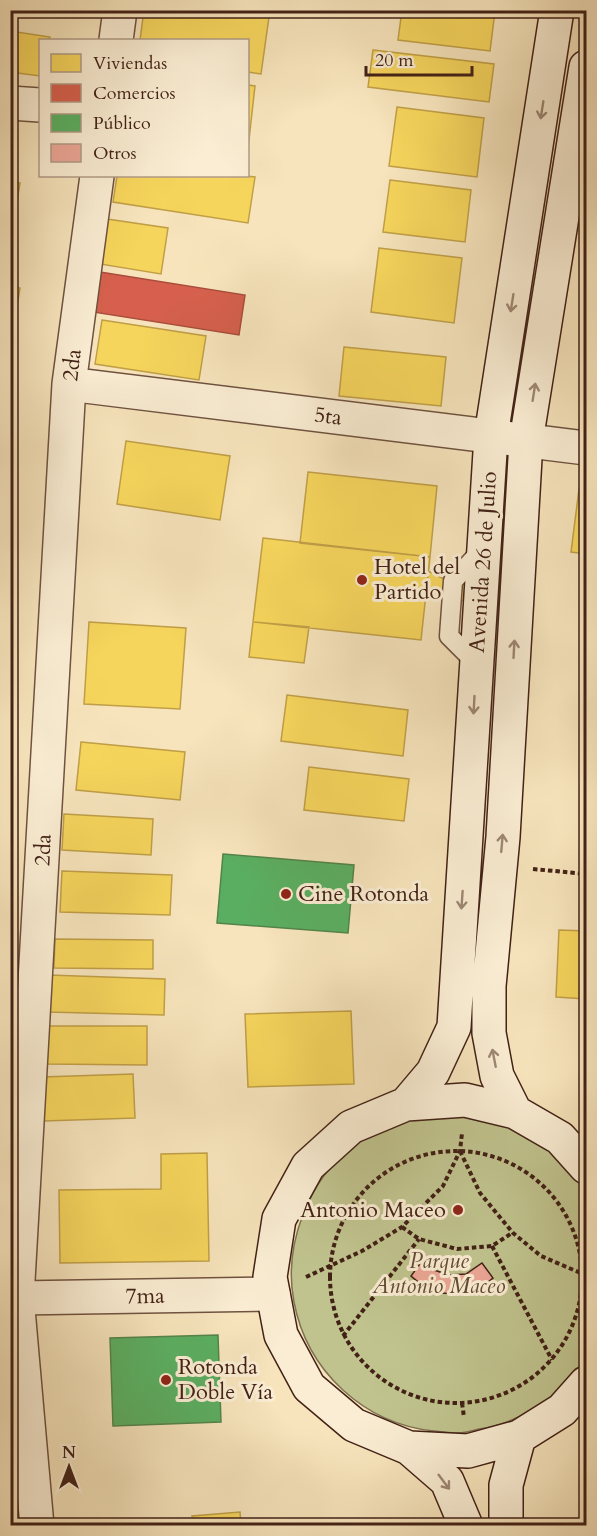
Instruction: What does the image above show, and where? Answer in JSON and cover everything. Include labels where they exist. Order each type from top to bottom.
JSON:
[{"type":"main road","points":[[116,39],[120,10]]},
{"type":"main road","name":"Avenida 26 de Julio","points":[[406,1104],[433,1072],[454,1027],[491,436],[557,10]]},
{"type":"main road","name":"Avenida 26 de Julio","points":[[515,1112],[497,1076],[489,1033],[489,986],[503,837],[526,441],[586,67]]},
{"type":"main road","points":[[10,103],[39,105]]},
{"type":"main road","name":"2da","points":[[37,1526],[17,1298],[69,384],[97,177]]},
{"type":"main road","name":"5ta","points":[[69,384],[586,448]]},
{"type":"main road","points":[[466,1526],[447,1481],[409,1448],[354,1425],[309,1387],[280,1335],[270,1277],[279,1219],[308,1166],[351,1127],[406,1104],[465,1100],[515,1112],[560,1138],[586,1167]]},
{"type":"main road","name":"7ma","points":[[17,1298],[273,1294]]},
{"type":"main road","points":[[409,1448],[468,1451],[519,1437],[562,1410],[586,1383]]},
{"type":"main road","points":[[506,1526],[506,1485],[519,1437]]},
{"type":"path","points":[[528,869],[586,874]]},
{"type":"path","points":[[273,1294],[362,1251],[402,1227],[443,1186],[460,1151]]},
{"type":"path","points":[[460,1151],[480,1193],[513,1233],[542,1256],[585,1274]]},
{"type":"path","points":[[460,1151],[498,1158],[532,1175],[559,1203],[576,1237],[585,1274],[580,1305],[569,1335],[552,1360],[526,1383],[495,1397],[462,1403],[426,1400],[393,1387],[364,1364],[343,1336],[331,1301],[329,1265],[338,1228],[358,1196],[387,1171],[422,1155],[460,1151]]},
{"type":"path","points":[[402,1227],[419,1239],[457,1249],[492,1246],[513,1233]]},
{"type":"path","points":[[343,1336],[419,1239]]},
{"type":"path","points":[[492,1246],[552,1360]]},
{"type":"green space","name":"Parque Antonio Maceo","points":[[462,1114],[505,1123],[567,1162],[586,1187],[586,1359],[577,1372],[554,1395],[525,1414],[495,1426],[454,1433],[408,1426],[384,1418],[343,1390],[312,1350],[301,1327],[294,1302],[292,1259],[296,1237],[312,1195],[338,1159],[362,1140],[401,1122],[422,1116]]},
{"type":"building: Viviendas","points":[[25,10],[56,10],[56,15]]},
{"type":"building: Viviendas","points":[[144,10],[270,10],[261,74],[249,72],[249,39],[140,39]]},
{"type":"building: Viviendas","points":[[402,10],[495,11],[490,51],[398,40]]},
{"type":"building: Viviendas","points":[[10,31],[50,37],[49,39],[39,39],[39,76],[10,72]]},
{"type":"building: Viviendas","points":[[373,50],[494,64],[489,102],[368,87]]},
{"type":"building: Viviendas","points":[[249,85],[255,86],[249,140]]},
{"type":"building: Viviendas","points":[[397,107],[484,118],[477,177],[389,166]]},
{"type":"building: Viviendas","points":[[117,177],[255,177],[248,223],[113,202]]},
{"type":"building: Viviendas","points":[[390,180],[471,190],[465,242],[383,232]]},
{"type":"building: Viviendas","points":[[10,182],[20,183],[11,239],[10,239]]},
{"type":"building: Viviendas","points":[[107,219],[168,228],[161,274],[100,264]]},
{"type":"building: Viviendas","points":[[379,248],[462,258],[454,323],[371,312]]},
{"type":"building: Viviendas","points":[[10,286],[20,288],[11,344],[10,344]]},
{"type":"building: Viviendas","points":[[102,320],[206,336],[199,380],[95,364]]},
{"type":"building: Viviendas","points":[[344,347],[446,357],[441,406],[339,396]]},
{"type":"building: Viviendas","points":[[126,441],[230,456],[220,520],[117,504]]},
{"type":"building: Viviendas","points":[[308,472],[437,486],[430,557],[300,543]]},
{"type":"building: Viviendas","points":[[579,489],[586,489],[586,554],[571,552]]},
{"type":"building: Viviendas","points":[[263,538],[430,557],[421,640],[253,622]]},
{"type":"building: Viviendas","points":[[428,571],[452,583],[466,583],[471,602],[426,594]]},
{"type":"building: Viviendas","points":[[16,599],[17,650],[10,650],[10,600]]},
{"type":"building: Viviendas","points":[[89,622],[186,628],[180,709],[84,704]]},
{"type":"building: Viviendas","points":[[253,622],[309,627],[304,663],[249,657]]},
{"type":"building: Viviendas","points":[[11,673],[12,731],[10,731]]},
{"type":"building: Viviendas","points":[[287,695],[408,710],[403,756],[281,741]]},
{"type":"building: Viviendas","points":[[81,742],[185,752],[180,800],[76,790]]},
{"type":"building: Viviendas","points":[[309,767],[409,779],[404,821],[304,810]]},
{"type":"building: Viviendas","points":[[64,814],[153,819],[151,855],[62,850]]},
{"type":"building: Viviendas","points":[[62,871],[172,875],[170,915],[60,912]]},
{"type":"building: Viviendas","points":[[559,930],[586,931],[586,999],[556,997]]},
{"type":"building: Viviendas","points":[[55,939],[153,940],[153,969],[54,968]]},
{"type":"building: Viviendas","points":[[48,975],[165,979],[164,1015],[47,1012]]},
{"type":"building: Viviendas","points":[[351,1011],[354,1084],[248,1087],[245,1014]]},
{"type":"building: Viviendas","points":[[47,1026],[147,1026],[147,1065],[47,1064]]},
{"type":"building: Viviendas","points":[[133,1074],[135,1118],[44,1121],[42,1077]]},
{"type":"building: Viviendas","points":[[207,1153],[209,1261],[60,1263],[59,1190],[161,1189],[161,1154]]},
{"type":"building: Viviendas","points":[[240,1512],[241,1526],[193,1526],[192,1516]]},
{"type":"building: Comercios","points":[[100,272],[245,295],[239,335],[93,312]]},
{"type":"building: Público","name":"Cine Rotonda","points":[[223,854],[354,865],[348,933],[217,923]]},
{"type":"building: Público","name":"Rotonda Doble Vía","points":[[218,1335],[221,1422],[113,1426],[110,1338]]},
{"type":"building: Otros","points":[[422,1261],[434,1270],[449,1275],[466,1274],[482,1263],[493,1278],[478,1290],[462,1294],[440,1293],[422,1285],[411,1276]]},
{"type":"place","name":"Hotel del Partido","points":[[362,580]]},
{"type":"place","name":"Cine Rotonda","points":[[286,894]]},
{"type":"place","name":"Antonio Maceo","points":[[458,1210]]},
{"type":"place","name":"Rotonda Doble Vía","points":[[166,1380]]}]
